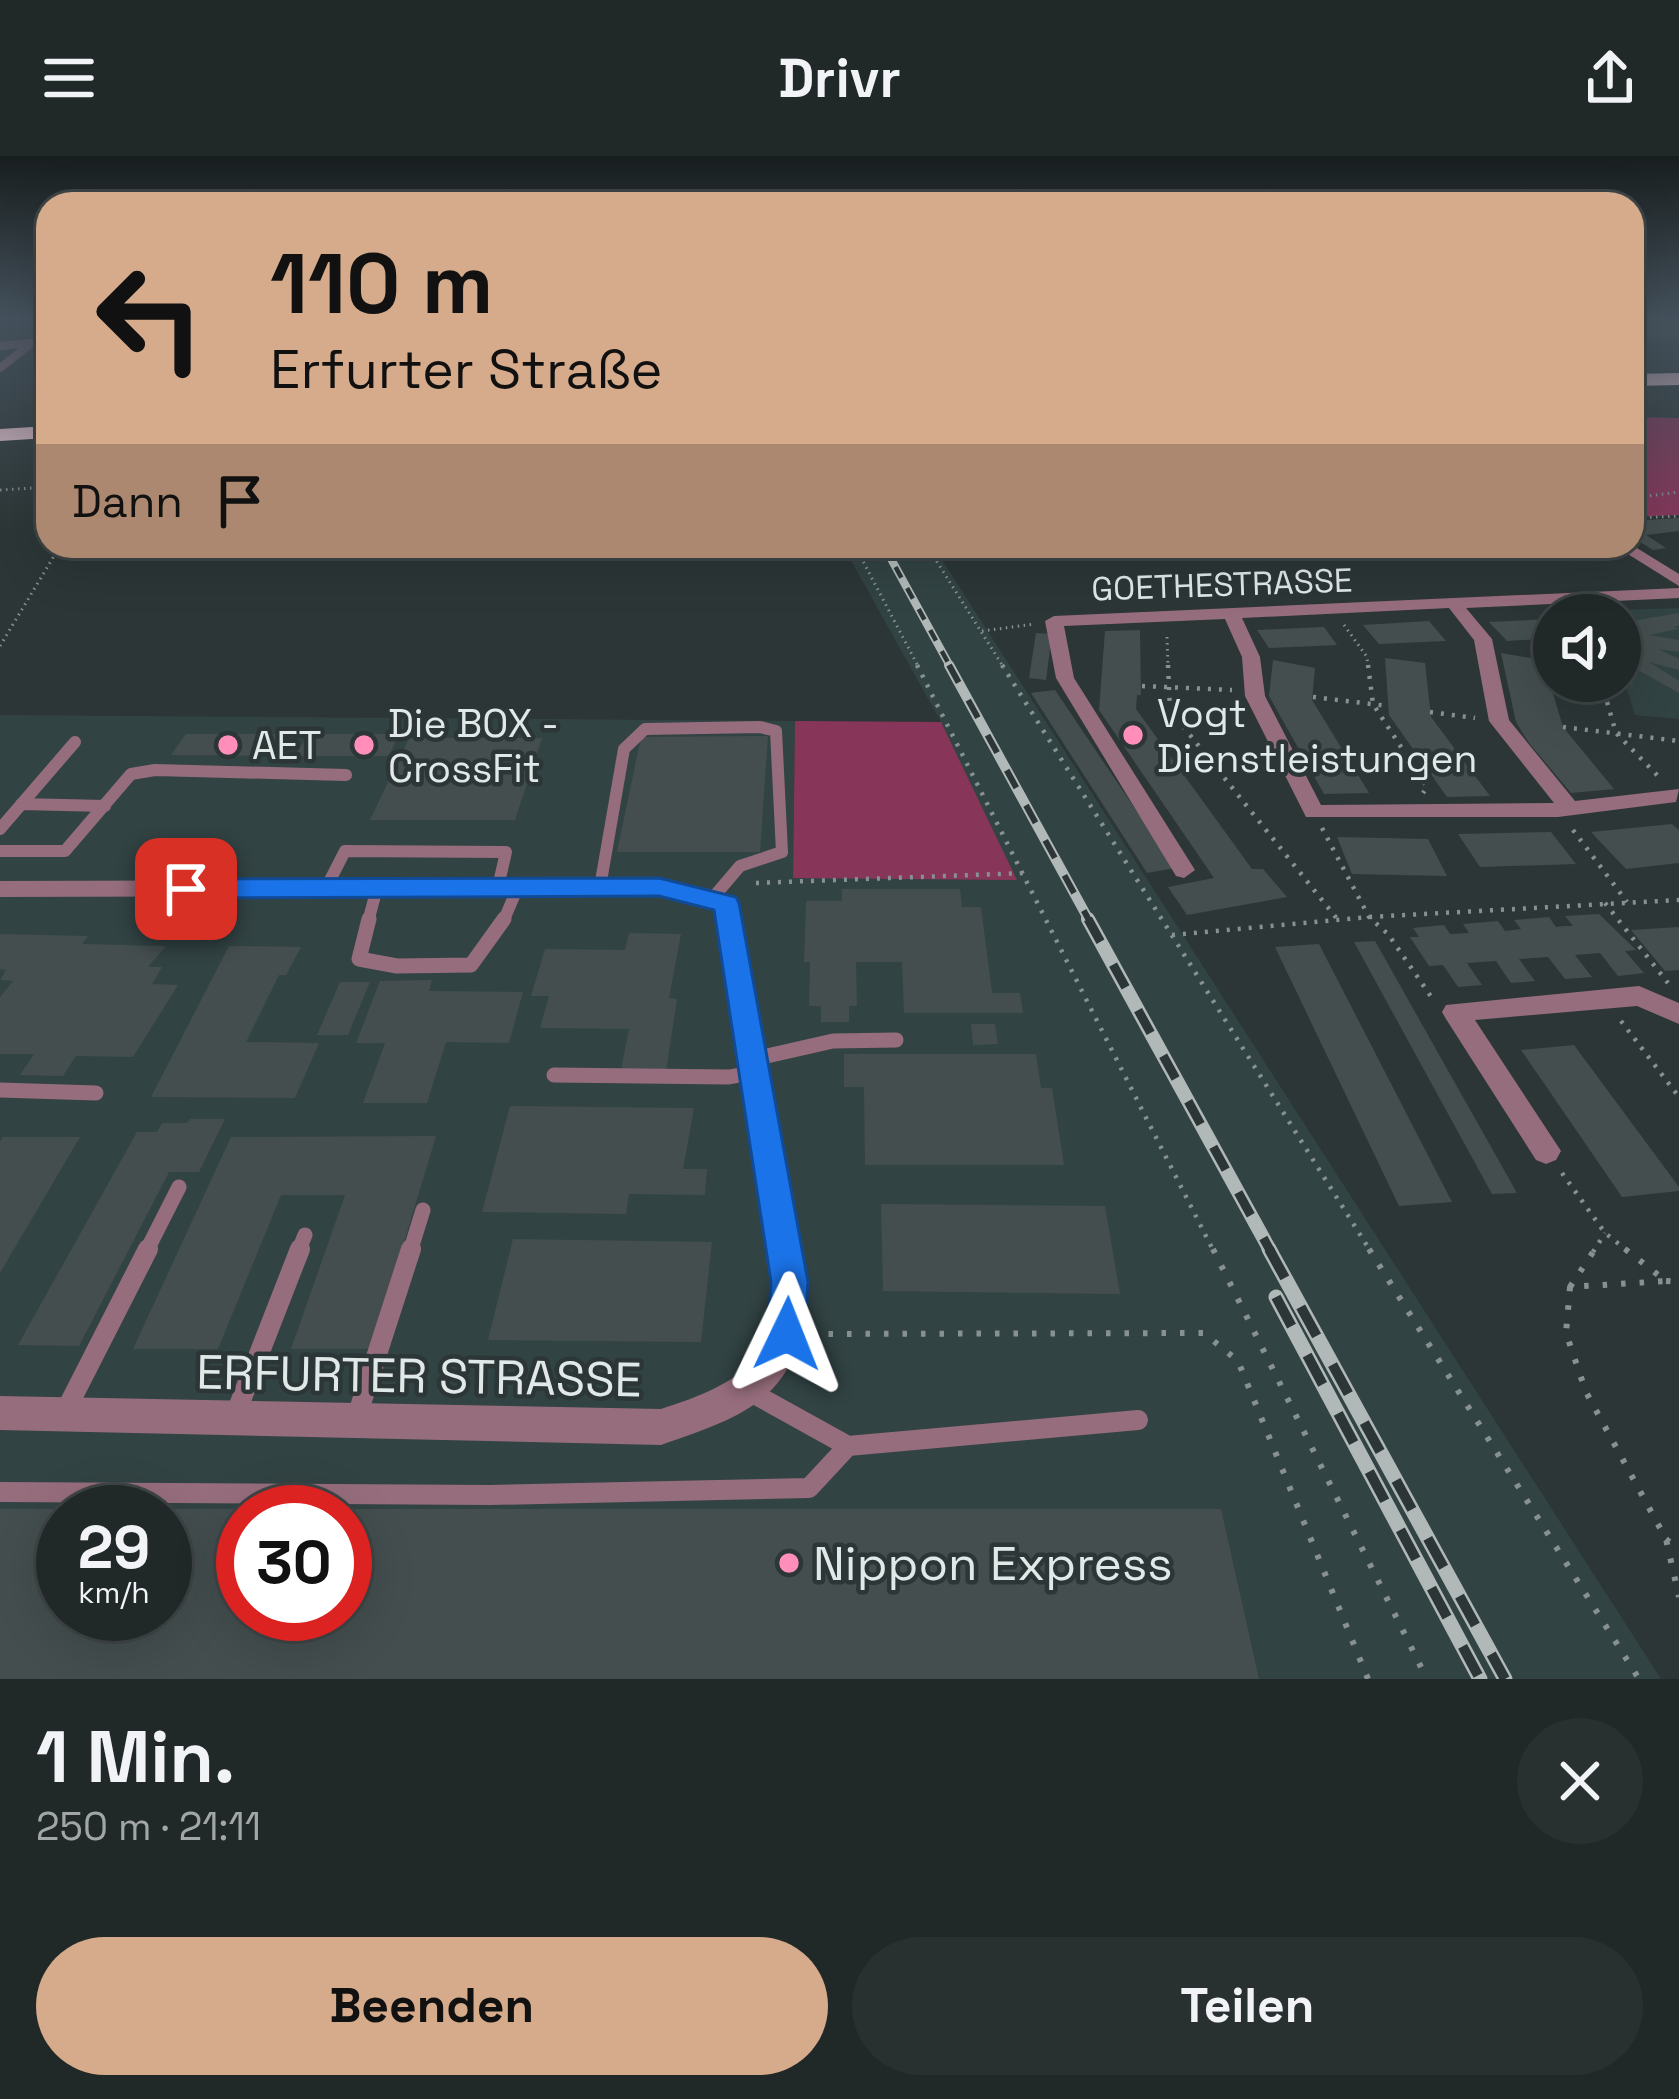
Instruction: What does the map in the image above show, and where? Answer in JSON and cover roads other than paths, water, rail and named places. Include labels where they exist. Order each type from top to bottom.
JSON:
[{"type":"highway","points":[[1644,396],[1679,395]]},
{"type":"highway","points":[[0,431],[36,430]]},
{"type":"highway","points":[[0,450],[36,448]]},
{"type":"street","points":[[1642,558],[1679,581]]},
{"type":"street","name":"GOETHESTRASSE","points":[[1184,869],[1065,677],[1054,622],[1679,593]]},
{"type":"street","points":[[1455,605],[1483,639],[1499,721],[1564,810]]},
{"type":"street","points":[[1232,614],[1251,657],[1256,689],[1315,812],[1564,810],[1676,795]]},
{"type":"street","points":[[0,890],[659,887],[719,892]]},
{"type":"street","name":"ERFURTER STRASSE","points":[[0,1413],[661,1427],[711,1411],[747,1390],[769,1366],[787,1334],[790,1282],[726,903],[719,892]]},
{"type":"street","points":[[1546,1150],[1456,1012],[1639,996],[1679,1014]]},
{"type":"lane","points":[[600,887],[624,749],[633,738],[645,729],[776,731],[782,852],[740,866],[719,892]]},
{"type":"lane","points":[[0,829],[75,742]]},
{"type":"lane","points":[[0,851],[65,850],[131,774],[155,770],[346,775]]},
{"type":"lane","points":[[21,805],[105,806]]},
{"type":"lane","points":[[326,888],[345,850],[506,852],[508,887],[501,926],[471,965],[397,967],[359,959],[377,888]]},
{"type":"lane","points":[[554,1075],[729,1078],[833,1041],[896,1040]]},
{"type":"lane","points":[[0,1090],[97,1093]]},
{"type":"lane","points":[[64,1414],[179,1186]]},
{"type":"lane","points":[[355,1420],[423,1210]]},
{"type":"lane","points":[[235,1418],[305,1235]]},
{"type":"lane","points":[[747,1390],[848,1447],[1138,1420]]},
{"type":"lane","points":[[0,1492],[490,1496],[808,1488],[848,1447]]},
{"type":"railway","points":[[891,558],[951,668]]},
{"type":"railway","points":[[949,665],[1090,922]]},
{"type":"railway","points":[[1088,919],[1271,1252]]},
{"type":"railway","points":[[1269,1249],[1505,1679]]},
{"type":"railway","points":[[1276,1297],[1480,1679]]},
{"type":"place","name":"Vogt Dienstleistungen","points":[[1133,735]]},
{"type":"place","name":"AET","points":[[228,745]]},
{"type":"place","name":"Die BOX - CrossFit","points":[[364,745]]},
{"type":"place","name":"Nippon Express","points":[[789,1563]]}]
